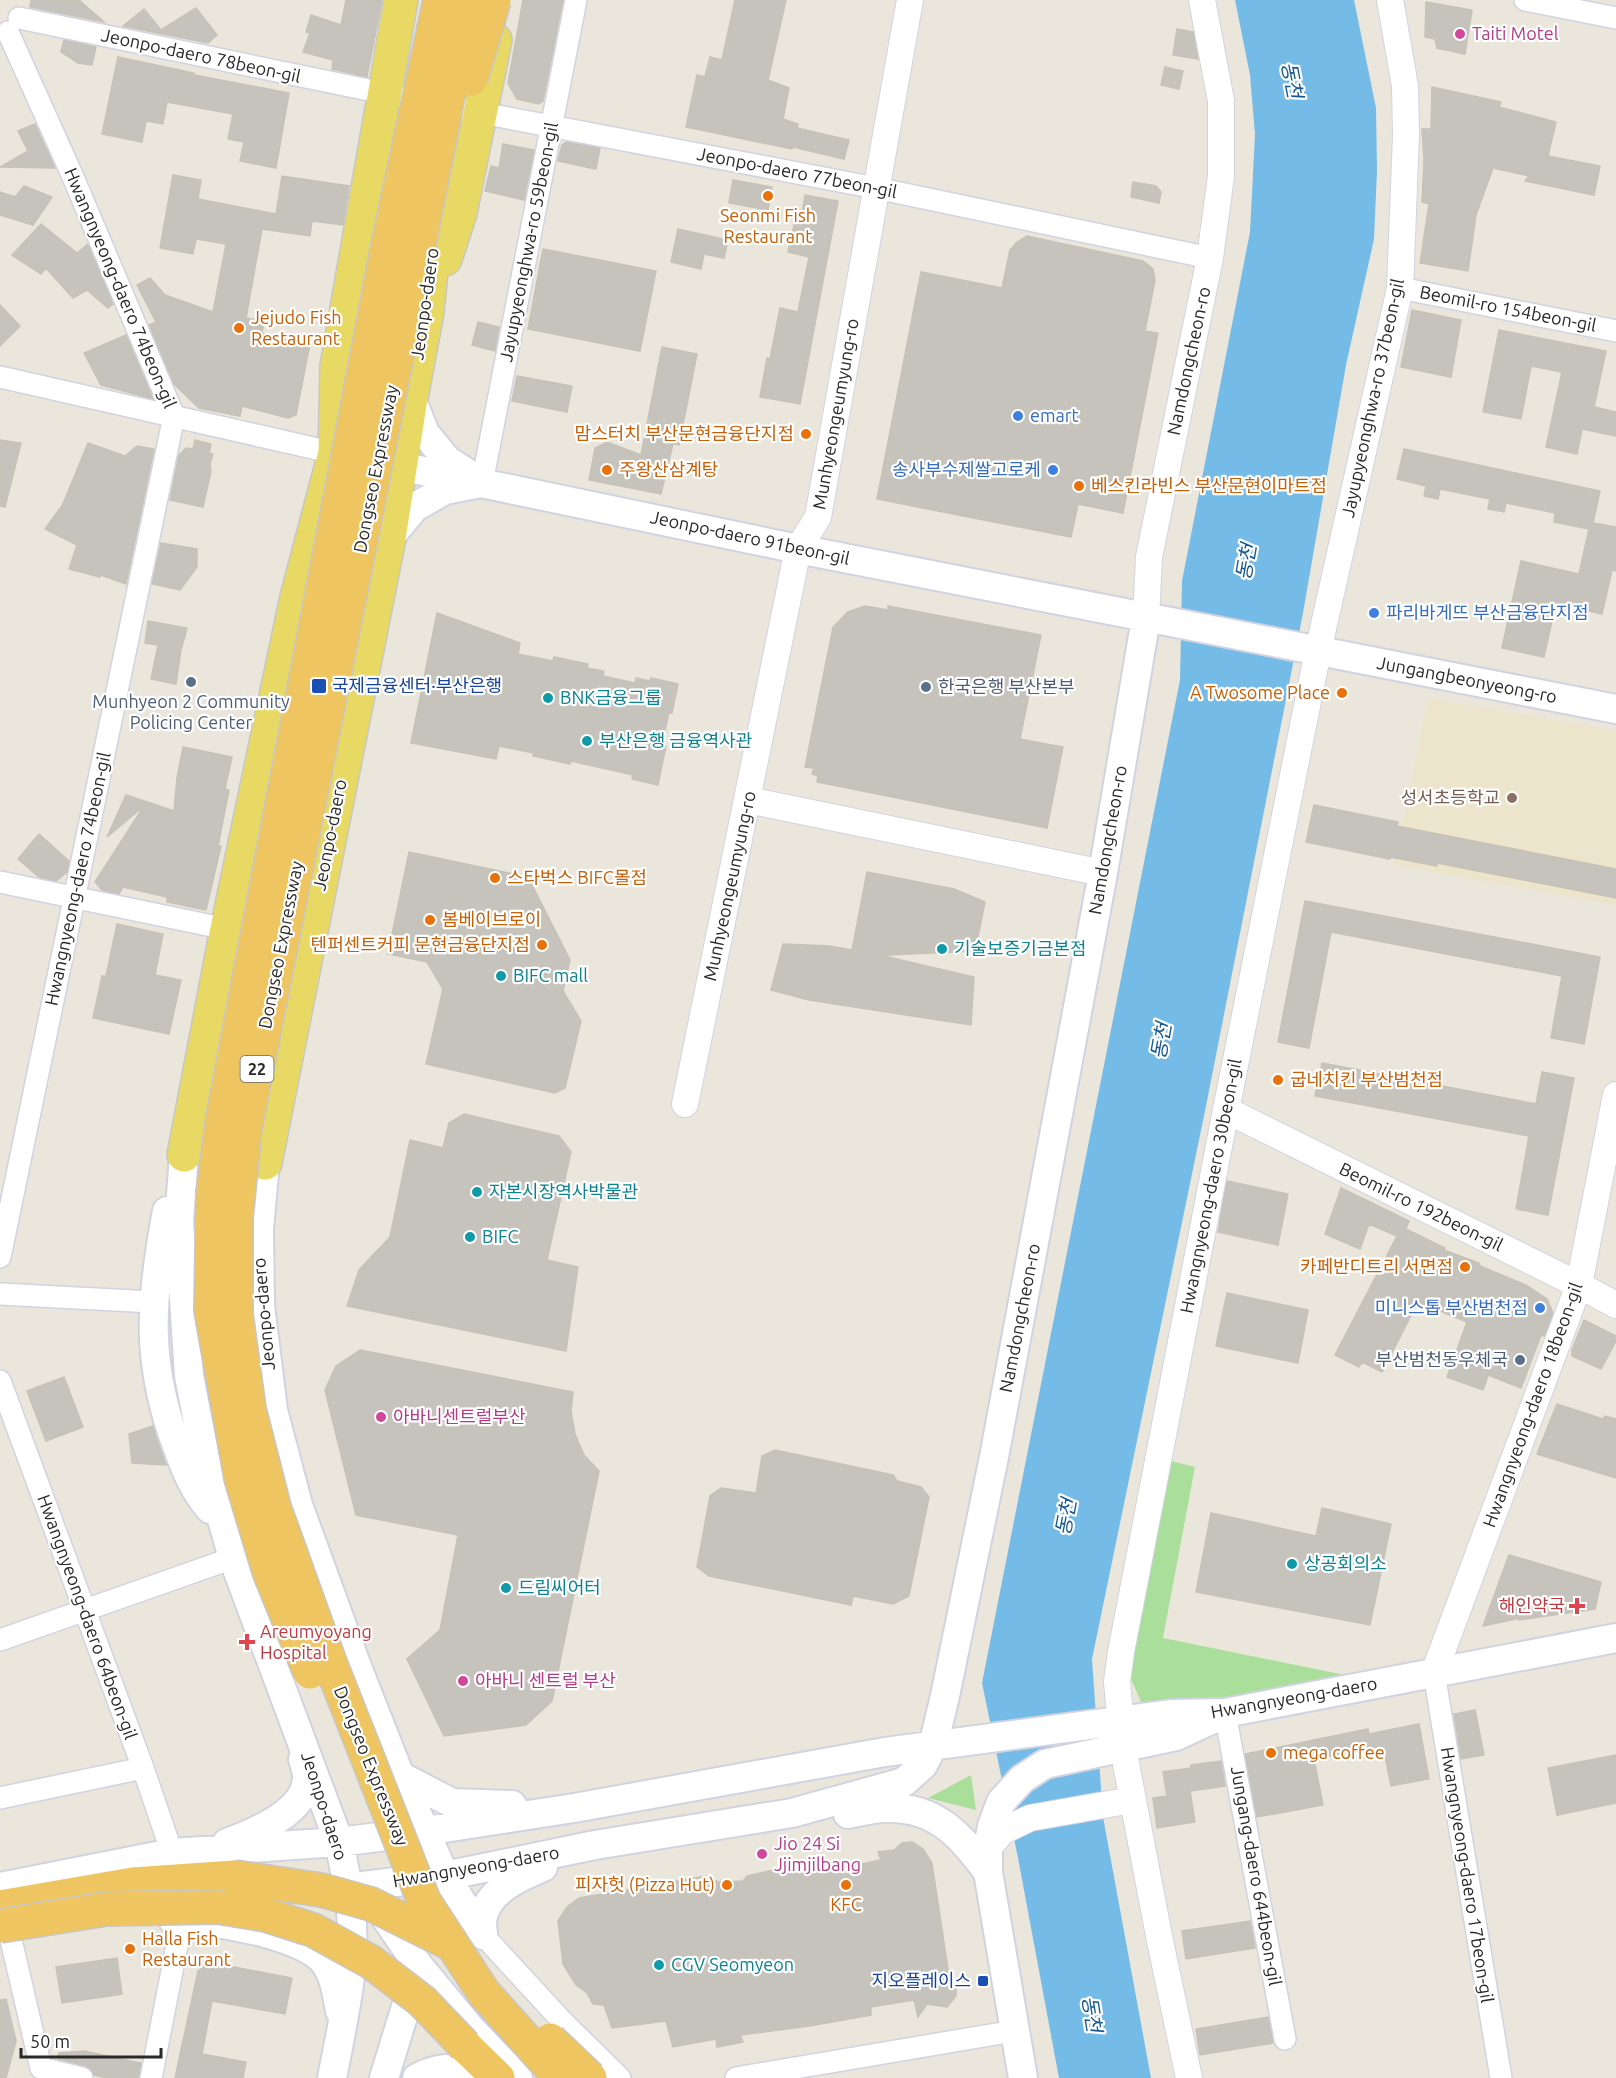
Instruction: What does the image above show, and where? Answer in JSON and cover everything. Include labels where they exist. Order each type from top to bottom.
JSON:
[{"type":"highway","points":[[403,249],[420,0]]},
{"type":"highway","name":"Dongseo Expressway","points":[[440,0],[403,249],[245,1128],[236,1218],[236,1314],[249,1409],[274,1508],[329,1660],[424,1902],[484,1994],[560,2078]]},
{"type":"highway","name":"Dongseo Expressway","points":[[467,0],[403,249],[223,1117],[213,1193],[210,1310],[241,1478],[269,1571],[407,1914],[468,2003],[535,2078]]},
{"type":"highway","points":[[403,249],[494,0]]},
{"type":"highway","points":[[0,1907],[133,1884],[234,1877],[321,1890],[371,1904],[440,1937],[474,1959],[572,2063],[590,2078]]},
{"type":"highway","points":[[4,1936],[106,1909],[218,1907],[266,1915],[313,1930],[370,1962],[422,2001],[498,2078]]},
{"type":"main road","points":[[222,1521],[202,1501],[186,1471],[171,1432],[155,1364],[153,1302],[169,1199],[184,1155],[226,929],[297,597],[335,453],[398,96],[401,0]]},
{"type":"main road","points":[[398,96],[432,0]]},
{"type":"main road","name":"Jeonpo-daero","points":[[483,0],[471,111],[435,221],[427,312],[389,538],[265,1163],[258,1267],[260,1305],[273,1410],[298,1504],[356,1664],[400,1776],[425,1831],[436,1877],[483,1935]]},
{"type":"main road","points":[[471,111],[503,0]]},
{"type":"main road","points":[[411,398],[425,433],[447,460],[482,483]]},
{"type":"main road","name":"Jeonpo-daero 91beon-gil","points":[[335,453],[798,549],[1318,651]]},
{"type":"main road","points":[[389,538],[415,507],[445,490],[482,483]]},
{"type":"main road","points":[[297,597],[319,582],[353,589],[371,630]]},
{"type":"main road","name":"Namdongcheon-ro","points":[[933,1746],[994,1457],[1103,873],[1156,620]]},
{"type":"main road","name":"Jungangbeonyeong-ro","points":[[1318,651],[1616,709]]},
{"type":"main road","name":"Jeonpo-daero","points":[[184,1155],[179,1221],[189,1376],[207,1467],[233,1558],[356,1888],[470,2028],[518,2078]]},
{"type":"main road","name":"Hwangnyeong-daero","points":[[0,1887],[172,1853],[339,1842],[425,1831],[574,1808],[885,1752],[979,1740],[1121,1735],[1172,1714],[1225,1713],[1616,1638]]},
{"type":"main road","points":[[204,1851],[254,1833],[283,1816],[298,1802],[307,1779],[299,1733]]},
{"type":"main road","points":[[1023,2078],[1014,2031],[992,1826],[1001,1802],[1022,1779],[1046,1764],[1121,1735]]},
{"type":"main road","name":"Hwangnyeong-daero","points":[[4,1936],[108,1920],[184,1900],[356,1888],[436,1877],[595,1845],[792,1813],[904,1782],[923,1765],[933,1746]]},
{"type":"main road","points":[[400,1776],[452,1803],[574,1808]]},
{"type":"main road","points":[[792,1813],[828,1817],[885,1808],[910,1809],[933,1816],[967,1843],[993,1850]]},
{"type":"main road","points":[[483,1935],[483,1917],[492,1899],[512,1880],[595,1845]]},
{"type":"main road","points":[[384,2078],[418,1965],[436,1877]]},
{"type":"main road","points":[[332,2078],[351,1968],[356,1888]]},
{"type":"main road","points":[[108,1920],[182,1920],[228,1926],[284,1938],[310,1950],[324,1963],[334,1981],[342,2023]]},
{"type":"main road","points":[[418,1965],[509,2004],[562,2068],[574,2078]]},
{"type":"main road","points":[[417,2078],[433,2070],[462,2068],[492,2078]]},
{"type":"street","points":[[9,31],[30,0]]},
{"type":"street","name":"Jayupyeonghwa-ro 59beon-gil","points":[[482,483],[576,0]]},
{"type":"street","name":"Munhyeongeumyung-ro","points":[[685,1104],[798,549],[818,517],[910,0]]},
{"type":"street","name":"Namdongcheon-ro","points":[[1156,620],[1149,557],[1210,258],[1221,176],[1221,101],[1202,0]]},
{"type":"street","name":"Jayupyeonghwa-ro 37beon-gil","points":[[1318,651],[1400,288],[1406,135],[1405,86],[1390,0]]},
{"type":"street","points":[[1525,0],[1616,18]]},
{"type":"street","name":"Jeonpo-daero 78beon-gil","points":[[9,31],[398,96]]},
{"type":"street","name":"Hwangnyeong-daero 74beon-gil","points":[[0,1257],[174,416],[9,31]]},
{"type":"street","name":"Jeonpo-daero 77beon-gil","points":[[398,96],[876,188],[1210,258]]},
{"type":"street","name":"Beomil-ro 154beon-gil","points":[[1400,288],[1616,331]]},
{"type":"street","points":[[0,377],[335,453]]},
{"type":"street","name":"Hwangnyeong-daero 30beon-gil","points":[[1121,1735],[1117,1682],[1121,1652],[1318,651]]},
{"type":"street","points":[[748,800],[1103,873]]},
{"type":"street","points":[[0,882],[226,929]]},
{"type":"street","name":"Hwangnyeong-daero 18beon-gil","points":[[1434,1673],[1579,1285],[1616,1095]]},
{"type":"street","name":"Beomil-ro 192beon-gil","points":[[1226,1110],[1616,1305]]},
{"type":"street","points":[[0,1294],[153,1302]]},
{"type":"street","name":"Hwangnyeong-daero 64beon-gil","points":[[0,1382],[143,1768],[172,1853]]},
{"type":"street","points":[[0,1640],[233,1558]]},
{"type":"street","name":"Hwangnyeong-daero 17beon-gil","points":[[1434,1673],[1500,2078]]},
{"type":"street","name":"Jungang-daero 644beon-gil","points":[[1225,1713],[1248,1827],[1285,2039]]},
{"type":"street","points":[[1121,1735],[1122,1802],[1160,1941],[1189,2078]]},
{"type":"street","points":[[0,1798],[143,1768]]},
{"type":"street","points":[[993,1850],[1030,1818],[1122,1802]]},
{"type":"street","points":[[151,2078],[182,1920]]},
{"type":"street","points":[[483,1935],[563,2022],[621,2078]]},
{"type":"street","points":[[4,1936],[41,2068],[82,2078]]},
{"type":"street","points":[[1160,1941],[1163,2012],[1173,2078]]},
{"type":"street","points":[[736,2078],[1014,2031]]},
{"type":"shaded area","name":"성서초등학교","points":[[1428,698],[1616,731],[1616,905],[1394,865]]},
{"type":"green space","points":[[1171,1461],[1195,1467],[1163,1638],[1345,1675],[1186,1706],[1142,1704],[1130,1677]]},
{"type":"green space","points":[[971,1775],[976,1810],[928,1798]]},
{"type":"water","name":"동천","points":[[1235,0],[1354,0],[1376,108],[1377,171],[1374,239],[1346,365],[1303,613],[1206,1106],[1092,1659],[1103,1817],[1151,2078],[1059,2078],[1018,1858],[982,1683],[1180,680],[1182,581],[1250,232],[1255,134],[1250,75]]},
{"type":"building","points":[[31,0],[79,0],[104,22],[30,7]]},
{"type":"building","points":[[346,0],[382,0],[367,77],[332,69],[333,60],[303,52],[310,33],[306,32],[311,15],[341,25]]},
{"type":"building","points":[[523,0],[563,0],[543,101],[539,104],[517,99],[508,83]]},
{"type":"building","points":[[735,0],[786,0],[768,80],[789,88],[783,119],[798,124],[797,128],[849,140],[844,159],[686,127],[697,75],[705,77],[710,57],[722,60]]},
{"type":"building","points":[[1426,2],[1472,10],[1465,54],[1437,48],[1435,39],[1425,37]]},
{"type":"building","points":[[196,8],[217,35],[208,43],[123,26],[144,9],[161,30]]},
{"type":"building","points":[[1177,29],[1193,32],[1198,59],[1173,55]]},
{"type":"building","points":[[64,40],[96,47],[92,65],[78,63],[61,52]]},
{"type":"building","points":[[118,57],[194,73],[194,75],[289,93],[276,168],[240,161],[244,142],[228,139],[233,114],[167,102],[163,124],[146,121],[142,142],[102,134]]},
{"type":"building","points":[[1165,67],[1183,71],[1179,89],[1161,85]]},
{"type":"building","points":[[1432,87],[1501,102],[1499,107],[1556,122],[1548,156],[1600,166],[1594,195],[1525,181],[1529,176],[1493,168],[1476,215],[1468,271],[1420,263],[1429,204],[1422,202],[1424,160],[1422,129],[1431,129]]},
{"type":"building","points":[[35,124],[55,168],[0,167],[28,151],[18,131]]},
{"type":"building","points":[[566,142],[600,148],[596,169],[558,161],[562,145]]},
{"type":"building","points":[[503,144],[534,150],[524,200],[485,191],[491,166],[499,168]]},
{"type":"building","points":[[173,175],[201,180],[198,199],[276,214],[282,176],[349,186],[343,225],[312,221],[310,236],[262,229],[246,318],[264,321],[262,333],[310,344],[296,415],[288,418],[242,406],[240,416],[199,408],[174,384],[149,325],[156,322],[137,285],[150,278],[165,295],[213,312],[226,244],[196,239],[193,254],[160,248]]},
{"type":"building","points":[[733,180],[772,187],[768,210],[729,203]]},
{"type":"building","points":[[1133,182],[1156,186],[1161,192],[1159,203],[1131,197]]},
{"type":"building","points":[[24,186],[52,197],[33,225],[0,215],[0,192],[15,197]]},
{"type":"building","points":[[805,195],[838,201],[800,404],[760,397],[780,308],[798,312],[809,257],[788,252],[797,212],[802,213]]},
{"type":"building","points":[[41,224],[77,253],[88,244],[113,304],[108,308],[87,290],[73,298],[46,268],[41,274],[12,255]]},
{"type":"building","points":[[678,229],[728,240],[724,258],[704,254],[701,269],[671,262]]},
{"type":"building","name":"emart","points":[[1027,236],[1143,261],[1153,269],[1155,280],[1145,331],[1158,333],[1123,513],[1078,504],[1071,537],[877,499],[921,272],[1002,288],[1010,250]]},
{"type":"building","points":[[543,249],[656,271],[640,351],[528,329]]},
{"type":"building","points":[[0,305],[20,326],[0,346]]},
{"type":"building","points":[[1412,310],[1461,320],[1451,377],[1401,367]]},
{"type":"building","points":[[478,322],[499,327],[495,351],[472,345]]},
{"type":"building","points":[[1499,330],[1606,351],[1594,407],[1616,412],[1616,436],[1582,429],[1577,454],[1546,447],[1562,372],[1531,366],[1521,419],[1483,412]]},
{"type":"building","points":[[126,335],[153,399],[101,385],[84,353]]},
{"type":"building","points":[[662,347],[697,354],[679,445],[673,444],[661,494],[589,480],[595,448],[607,442],[641,455]]},
{"type":"building","points":[[517,376],[572,386],[567,412],[512,401]]},
{"type":"building","points":[[0,440],[21,443],[5,507],[0,506]]},
{"type":"building","points":[[195,440],[211,444],[209,453],[213,454],[203,507],[170,500],[179,455],[186,448],[193,449]]},
{"type":"building","points":[[88,443],[125,456],[137,446],[154,449],[126,584],[101,575],[100,577],[69,569],[77,545],[45,529],[63,504]]},
{"type":"building","points":[[1404,449],[1600,491],[1593,523],[1616,527],[1616,571],[1612,570],[1602,614],[1556,603],[1544,657],[1502,648],[1521,561],[1579,574],[1589,529],[1554,522],[1555,513],[1506,503],[1504,512],[1488,509],[1490,499],[1440,489],[1438,499],[1424,496],[1426,486],[1397,479]]},
{"type":"building","points":[[161,543],[197,549],[197,567],[180,590],[152,584]]},
{"type":"building","name":"한국은행 부산본부","points":[[865,606],[888,610],[888,606],[1041,635],[1020,739],[1063,747],[1047,828],[817,782],[818,776],[812,774],[814,768],[805,767],[833,627],[848,612]]},
{"type":"building","name":"BNK금융그룹","points":[[437,613],[520,643],[518,654],[553,661],[554,657],[588,664],[587,668],[604,671],[603,676],[635,683],[636,678],[650,681],[651,678],[678,684],[662,745],[666,746],[658,785],[632,779],[633,775],[571,761],[570,764],[533,756],[533,753],[499,746],[496,759],[411,743]]},
{"type":"building","points":[[148,621],[187,628],[176,684],[151,679],[158,645],[145,643]]},
{"type":"building","points":[[183,747],[232,757],[225,789],[229,790],[218,846],[221,846],[206,910],[167,902],[167,897],[123,887],[119,894],[102,890],[95,882],[144,806],[107,837],[126,795],[174,811]]},
{"type":"building","points":[[1314,805],[1398,822],[1397,826],[1616,869],[1616,898],[1437,863],[1437,866],[1390,857],[1390,859],[1306,842]]},
{"type":"building","points":[[39,834],[69,861],[67,872],[56,881],[39,877],[18,859]]},
{"type":"building","name":"BIFC mall","points":[[409,852],[528,877],[570,960],[563,991],[581,1021],[565,1088],[555,1093],[426,1064],[443,989],[427,962],[388,954]]},
{"type":"building","name":"기술보증기금본점","points":[[867,872],[954,889],[985,902],[975,951],[888,955],[888,957],[974,977],[971,1025],[809,1000],[771,990],[783,944],[830,946],[852,950]]},
{"type":"building","points":[[1305,901],[1600,957],[1584,1044],[1551,1038],[1562,976],[1331,932],[1309,1048],[1278,1042]]},
{"type":"building","points":[[117,924],[163,934],[155,975],[181,980],[169,1034],[93,1018],[102,976],[106,976]]},
{"type":"building","points":[[1322,1063],[1536,1104],[1542,1072],[1574,1078],[1548,1215],[1516,1209],[1529,1136],[1315,1096]]},
{"type":"building","name":"BIFC","points":[[464,1114],[559,1136],[571,1152],[547,1260],[578,1267],[566,1351],[347,1306],[359,1270],[390,1237],[410,1140],[443,1148],[449,1123]]},
{"type":"building","points":[[1227,1181],[1288,1194],[1278,1245],[1218,1232]]},
{"type":"building","points":[[1341,1188],[1409,1221],[1406,1229],[1445,1248],[1444,1250],[1526,1285],[1547,1299],[1553,1313],[1544,1336],[1541,1335],[1521,1388],[1488,1375],[1483,1390],[1447,1377],[1467,1322],[1418,1302],[1382,1372],[1362,1362],[1359,1367],[1335,1355],[1397,1236],[1369,1224],[1360,1249],[1325,1234]]},
{"type":"building","points":[[1227,1293],[1308,1310],[1298,1363],[1216,1346]]},
{"type":"building","points":[[1584,1320],[1616,1336],[1616,1341],[1601,1369],[1572,1356],[1572,1350]]},
{"type":"building","points":[[360,1350],[573,1392],[571,1411],[575,1434],[584,1455],[599,1471],[552,1701],[526,1725],[444,1736],[407,1659],[440,1630],[458,1535],[356,1515],[325,1390],[336,1366]]},
{"type":"building","points":[[64,1377],[83,1427],[46,1441],[27,1391]]},
{"type":"building","points":[[1557,1404],[1603,1419],[1605,1416],[1616,1419],[1616,1478],[1537,1454]]},
{"type":"building","points":[[153,1426],[166,1465],[132,1463],[129,1434]]},
{"type":"building","points":[[775,1450],[893,1475],[897,1481],[921,1487],[929,1497],[909,1596],[893,1604],[853,1596],[851,1605],[709,1576],[697,1567],[710,1496],[721,1488],[756,1493],[762,1456]]},
{"type":"building","name":"상공회의소","points":[[1322,1508],[1391,1524],[1370,1625],[1196,1592],[1211,1513],[1316,1536]]},
{"type":"building","points":[[1509,1555],[1601,1582],[1595,1609],[1519,1620],[1520,1618],[1483,1626]]},
{"type":"building","points":[[1475,1710],[1484,1755],[1461,1759],[1454,1714]]},
{"type":"building","points":[[1419,1724],[1429,1779],[1391,1786],[1383,1746],[1314,1759],[1323,1805],[1257,1817],[1245,1754],[1368,1729],[1369,1734]]},
{"type":"building","points":[[1616,1755],[1616,1803],[1557,1815],[1548,1768]]},
{"type":"building","points":[[1221,1761],[1225,1786],[1190,1791],[1195,1822],[1157,1828],[1153,1798],[1167,1796],[1163,1772]]},
{"type":"building","points":[[912,1842],[923,1849],[932,1863],[949,1976],[956,1987],[956,1996],[947,2007],[927,2004],[918,2017],[914,2000],[871,2007],[871,2015],[740,2035],[743,2042],[717,2047],[716,2039],[673,2047],[666,2021],[612,2028],[604,2005],[593,2004],[587,1993],[576,1985],[563,1964],[558,1921],[567,1907],[579,1898],[706,1876],[718,1882],[743,1881],[747,1876],[792,1868],[812,1874],[881,1860],[878,1852],[894,1850],[902,1843]]},
{"type":"building","points":[[1250,1921],[1255,1948],[1186,1959],[1182,1931]]},
{"type":"building","points":[[117,1958],[122,1994],[62,2003],[56,1967]]},
{"type":"building","points":[[207,1962],[292,1978],[285,2014],[212,2001],[202,2054],[246,2062],[243,2078],[175,2078],[198,1971]]},
{"type":"building","points":[[6,1999],[16,2041],[6,2078],[0,2078],[0,2000]]},
{"type":"building","points":[[1268,2017],[1273,2043],[1200,2055],[1196,2029]]},
{"type":"building","points":[[84,2051],[141,2063],[139,2078],[107,2078],[94,2075],[86,2066],[58,2059],[59,2053]]},
{"type":"place","name":"Taiti Motel","points":[[1460,34]]},
{"type":"place","name":"Seonmi Fish Restaurant","points":[[768,196]]},
{"type":"place","name":"Jejudo Fish Restaurant","points":[[239,328]]},
{"type":"place","name":"emart","points":[[1018,416]]},
{"type":"place","name":"맘스터치 부산문현금융단지점","points":[[806,434]]},
{"type":"place","name":"주왕산삼계탕","points":[[607,470]]},
{"type":"place","name":"송사부수제쌀고로케","points":[[1053,470]]},
{"type":"place","name":"베스킨라빈스 부산문현이마트점","points":[[1079,486]]},
{"type":"place","name":"파리바게뜨 부산금융단지점","points":[[1374,613]]},
{"type":"place","name":"Munhyeon 2 Community Policing Center","points":[[191,682]]},
{"type":"place","name":"국제금융센터·부산은행","points":[[319,686]]},
{"type":"place","name":"한국은행 부산본부","points":[[926,687]]},
{"type":"place","name":"A Twosome Place","points":[[1342,693]]},
{"type":"place","name":"BNK금융그룹","points":[[548,698]]},
{"type":"place","name":"부산은행 금융역사관","points":[[587,741]]},
{"type":"place","name":"성서초등학교","points":[[1512,798]]},
{"type":"place","name":"스타벅스 BIFC몰점","points":[[495,878]]},
{"type":"place","name":"봄베이브로이","points":[[430,920]]},
{"type":"place","name":"텐퍼센트커피 문현금융단지점","points":[[542,945]]},
{"type":"place","name":"기술보증기금본점","points":[[942,949]]},
{"type":"place","name":"BIFC mall","points":[[501,976]]},
{"type":"place","name":"굽네치킨 부산범천점","points":[[1278,1080]]},
{"type":"place","name":"자본시장역사박물관","points":[[477,1192]]},
{"type":"place","name":"BIFC","points":[[470,1237]]},
{"type":"place","name":"카페반디트리 서면점","points":[[1465,1267]]},
{"type":"place","name":"미니스톱 부산범천점","points":[[1540,1308]]},
{"type":"place","name":"부산범천동우체국","points":[[1520,1360]]},
{"type":"place","name":"아바니센트럴부산","points":[[381,1417]]},
{"type":"place","name":"상공회의소","points":[[1292,1564]]},
{"type":"place","name":"드림씨어터","points":[[506,1588]]},
{"type":"place","name":"해인약국","points":[[1577,1606]]},
{"type":"place","name":"Areumyoyang Hospital","points":[[247,1642]]},
{"type":"place","name":"아바니 센트럴 부산","points":[[463,1681]]},
{"type":"place","name":"mega coffee","points":[[1271,1753]]},
{"type":"place","name":"Jio 24 Si Jjimjilbang","points":[[762,1854]]},
{"type":"place","name":"피자헛 (Pizza Hut)","points":[[727,1885]]},
{"type":"place","name":"KFC","points":[[846,1885]]},
{"type":"place","name":"Halla Fish Restaurant","points":[[130,1949]]},
{"type":"place","name":"CGV Seomyeon","points":[[659,1965]]},
{"type":"place","name":"지오플레이스","points":[[983,1981]]}]
